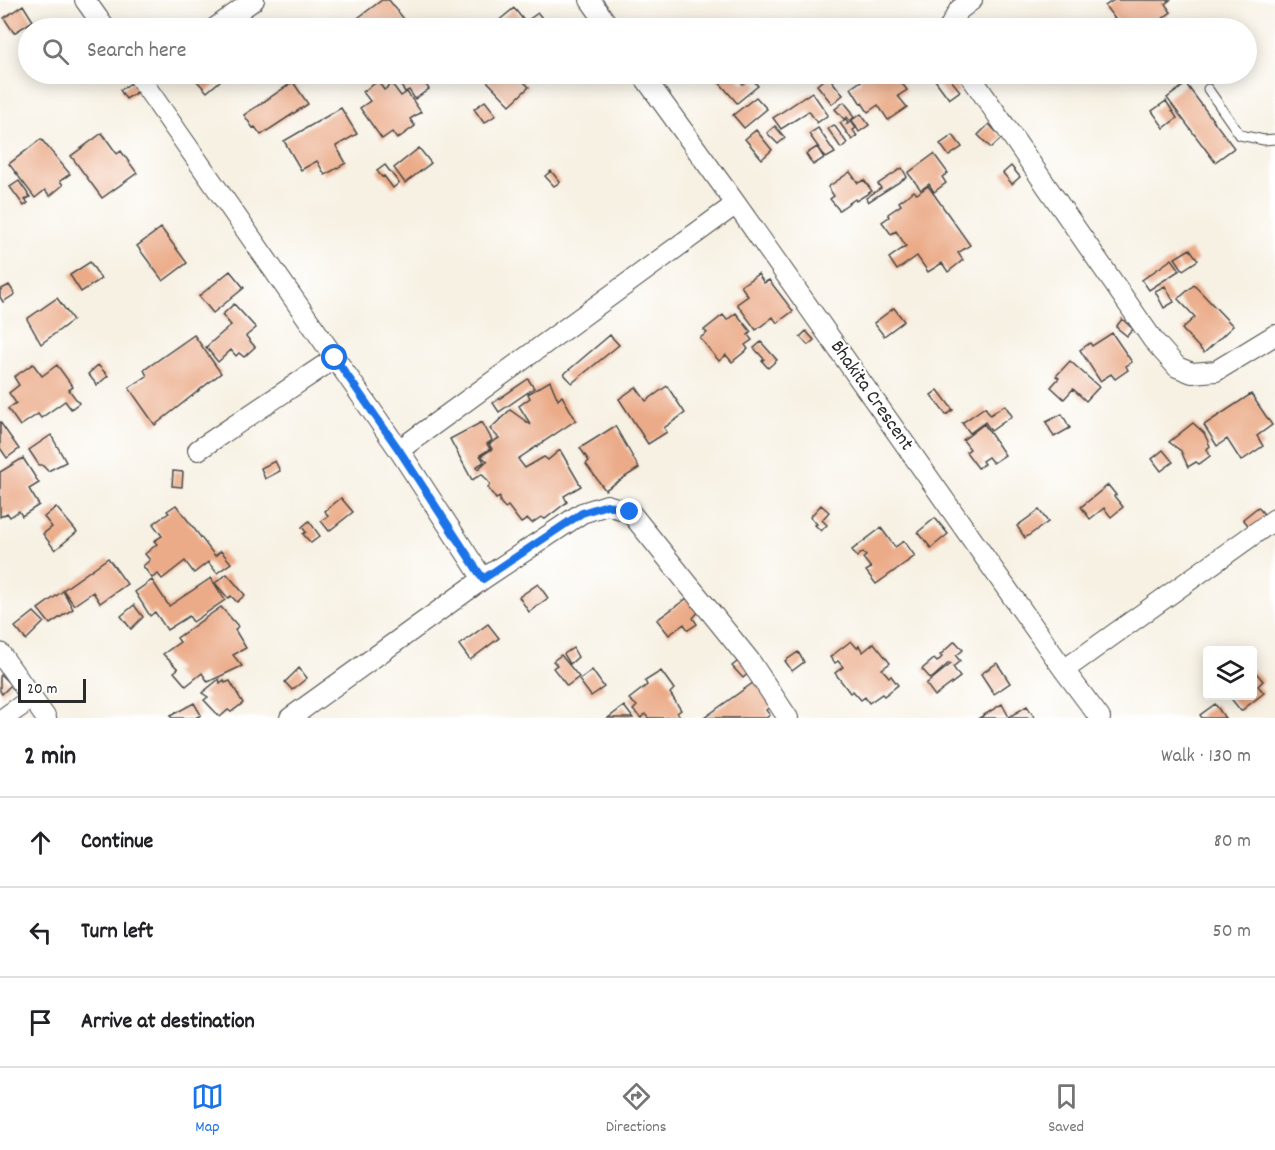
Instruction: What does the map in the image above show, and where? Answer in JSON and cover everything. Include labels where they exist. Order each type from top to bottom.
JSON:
[{"type":"street","points":[[85,0],[98,18]]},
{"type":"street","points":[[229,18],[254,0]]},
{"type":"street","points":[[590,0],[603,18]]},
{"type":"street","points":[[954,18],[959,3]]},
{"type":"street","points":[[149,84],[399,450],[483,579]]},
{"type":"street","name":"Bhakita Crescent","points":[[649,84],[1100,718]]},
{"type":"street","points":[[976,84],[1153,340],[1177,367],[1192,373],[1216,371],[1275,335]]},
{"type":"street","points":[[399,450],[736,204]]},
{"type":"street","points":[[198,450],[335,358]]},
{"type":"street","points":[[290,718],[483,579],[582,513],[607,505],[630,512],[750,661],[788,718]]},
{"type":"street","points":[[1064,670],[1275,519]]},
{"type":"street","points":[[0,653],[46,718]]},
{"type":"street","points":[[4,718],[32,698]]},
{"type":"lane","points":[[1208,89],[1240,135],[1264,140],[1275,139]]},
{"type":"building","points":[[382,0],[389,0],[403,18],[358,18]]},
{"type":"building","points":[[1114,0],[1170,0],[1165,4],[1171,12],[1164,18],[1114,18],[1105,6]]},
{"type":"building","points":[[23,5],[31,18],[18,18],[18,30],[14,33],[4,18]]},
{"type":"building","points":[[514,8],[522,18],[502,18]]},
{"type":"building","points":[[538,13],[542,18],[531,18]]},
{"type":"building","points":[[134,84],[139,91],[126,99],[120,90]]},
{"type":"building","points":[[200,84],[216,84],[207,92]]},
{"type":"building","points":[[290,84],[294,84],[308,104],[261,135],[244,115]]},
{"type":"building","points":[[374,84],[380,84],[384,90],[392,84],[401,96],[407,92],[421,112],[410,119],[415,126],[397,139],[392,132],[382,139],[360,108],[370,101],[363,92]]},
{"type":"building","points":[[425,84],[429,89],[415,99],[409,90],[405,92],[401,86]]},
{"type":"building","points":[[490,84],[526,84],[529,87],[510,105]]},
{"type":"building","points":[[721,84],[756,84],[758,86],[737,103]]},
{"type":"building","points":[[834,84],[843,95],[832,104],[817,85]]},
{"type":"building","points":[[857,84],[902,84],[907,90],[898,96],[907,107],[888,120],[878,105],[868,112],[851,88]]},
{"type":"building","points":[[938,84],[954,84],[960,91],[949,99]]},
{"type":"building","points":[[1186,84],[1234,148],[1215,162],[1167,98]]},
{"type":"building","points":[[812,92],[828,115],[817,123],[809,111],[781,129],[773,118]]},
{"type":"building","points":[[756,97],[767,109],[744,128],[733,115]]},
{"type":"building","points":[[485,101],[496,115],[484,123],[474,109]]},
{"type":"building","points":[[1166,101],[1177,118],[1164,128],[1152,111]]},
{"type":"building","points":[[844,102],[853,113],[851,114],[854,117],[850,121],[847,117],[844,119],[835,109]]},
{"type":"building","points":[[341,108],[357,134],[336,146],[346,163],[325,175],[317,161],[301,170],[284,141]]},
{"type":"building","points":[[861,114],[869,125],[859,132],[852,120]]},
{"type":"building","points":[[846,119],[847,124],[851,122],[856,128],[853,130],[857,136],[852,140],[840,123]]},
{"type":"building","points":[[989,124],[1002,138],[991,148],[978,135]]},
{"type":"building","points":[[834,125],[847,143],[841,148],[828,129]]},
{"type":"building","points":[[775,126],[785,138],[778,144],[767,133]]},
{"type":"building","points":[[818,128],[835,153],[826,158],[809,134]]},
{"type":"building","points":[[756,130],[772,150],[762,159],[745,139]]},
{"type":"building","points":[[102,133],[117,154],[121,151],[137,173],[102,198],[71,156]]},
{"type":"building","points":[[953,135],[962,147],[949,156],[940,144]]},
{"type":"building","points":[[41,139],[70,174],[60,181],[63,185],[50,196],[45,190],[35,198],[9,164]]},
{"type":"building","points":[[817,147],[824,158],[813,165],[806,154]]},
{"type":"building","points":[[419,148],[431,163],[405,183],[394,168]]},
{"type":"building","points":[[934,154],[948,173],[942,177],[946,183],[934,192],[929,184],[921,190],[908,173]]},
{"type":"building","points":[[385,165],[399,183],[393,188],[377,171]]},
{"type":"building","points":[[1011,166],[1020,177],[1012,184],[1003,173]]},
{"type":"building","points":[[902,168],[907,177],[868,202],[866,198],[881,188],[878,184]]},
{"type":"building","points":[[551,171],[560,182],[554,186],[545,176]]},
{"type":"building","points":[[850,172],[858,183],[864,180],[872,191],[839,210],[830,199],[834,196],[828,187]]},
{"type":"building","points":[[19,181],[30,197],[25,200],[28,203],[24,206],[10,187]]},
{"type":"building","points":[[928,186],[970,245],[958,253],[963,260],[948,272],[942,263],[928,272],[917,256],[897,270],[889,258],[906,246],[896,231],[891,234],[882,222],[889,217],[888,214],[901,205],[899,202],[914,191],[917,194]]},
{"type":"building","points":[[161,228],[187,263],[163,281],[137,246]]},
{"type":"building","points":[[1190,249],[1198,260],[1183,270],[1175,258]]},
{"type":"building","points":[[1172,259],[1180,270],[1149,290],[1142,280]]},
{"type":"building","points":[[90,262],[101,279],[81,292],[70,275]]},
{"type":"building","points":[[230,271],[244,288],[213,313],[199,296]]},
{"type":"building","points":[[758,274],[764,283],[769,280],[793,311],[777,323],[773,317],[756,330],[737,304],[748,296],[741,286]]},
{"type":"building","points":[[9,285],[15,294],[3,302],[0,290]]},
{"type":"building","points":[[1194,285],[1233,326],[1204,353],[1182,329],[1195,317],[1178,299]]},
{"type":"building","points":[[1165,286],[1174,302],[1164,308],[1155,291]]},
{"type":"building","points":[[57,298],[73,320],[41,344],[27,319]]},
{"type":"building","points":[[234,304],[256,328],[246,336],[255,347],[244,357],[239,353],[236,356],[231,350],[218,362],[206,347],[231,325],[222,315]]},
{"type":"building","points":[[894,308],[904,321],[884,336],[874,323]]},
{"type":"building","points":[[736,313],[751,332],[748,335],[752,340],[745,345],[748,349],[732,362],[726,355],[719,361],[700,338],[707,333],[704,330],[723,315],[727,320]]},
{"type":"building","points":[[1122,319],[1133,329],[1127,336],[1116,327]]},
{"type":"building","points":[[806,331],[814,340],[808,345],[800,337]]},
{"type":"building","points":[[1112,333],[1132,362],[1126,366],[1128,370],[1115,379],[1111,374],[1100,381],[1080,350],[1090,343],[1092,346]]},
{"type":"building","points":[[194,335],[221,373],[155,425],[129,388],[147,376],[144,370]]},
{"type":"building","points":[[610,335],[619,345],[572,383],[564,374]]},
{"type":"building","points":[[761,342],[777,360],[768,368],[762,361],[764,359],[754,348]]},
{"type":"building","points":[[1070,361],[1099,387],[1086,401],[1073,389],[1064,399],[1051,387],[1059,378],[1056,376]]},
{"type":"building","points":[[33,364],[42,376],[57,365],[73,387],[69,390],[79,403],[71,409],[65,401],[41,418],[38,414],[20,426],[8,409],[16,403],[9,393],[19,385],[14,377]]},
{"type":"building","points":[[98,365],[108,376],[97,385],[88,374]]},
{"type":"building","points":[[528,379],[534,388],[499,412],[493,403]]},
{"type":"building","points":[[550,381],[558,400],[562,396],[576,420],[518,459],[525,468],[544,457],[548,460],[560,450],[581,486],[564,496],[567,502],[545,519],[541,517],[532,523],[528,519],[521,523],[508,506],[505,508],[500,502],[500,497],[496,499],[488,488],[490,484],[482,474],[472,480],[450,439],[482,422],[492,440],[487,444],[490,449],[480,455],[484,462],[476,467],[478,469],[487,461],[481,456],[492,449],[489,444],[499,438],[490,429],[510,410],[531,425],[519,406],[530,398],[528,394]]},
{"type":"building","points":[[667,386],[685,413],[664,428],[667,432],[648,444],[619,399],[636,387],[646,401]]},
{"type":"building","points":[[938,390],[953,410],[946,415],[931,395]]},
{"type":"building","points":[[1251,394],[1272,425],[1257,436],[1263,446],[1241,461],[1227,439],[1217,446],[1204,425]]},
{"type":"building","points":[[1005,405],[1012,416],[991,431],[985,422],[970,433],[962,423],[985,407],[990,415]]},
{"type":"building","points":[[1062,414],[1070,428],[1054,437],[1046,422]]},
{"type":"building","points":[[0,422],[19,449],[7,458],[0,448]]},
{"type":"building","points":[[1193,423],[1204,433],[1210,446],[1207,449],[1210,456],[1199,464],[1196,462],[1188,467],[1181,451],[1169,442]]},
{"type":"building","points":[[984,424],[1005,455],[993,463],[988,457],[978,468],[966,452],[970,449],[963,440]]},
{"type":"building","points":[[615,426],[639,468],[605,490],[586,464],[589,461],[580,448]]},
{"type":"building","points":[[51,435],[66,462],[48,471],[39,465],[29,450]]},
{"type":"building","points":[[1163,450],[1173,462],[1161,471],[1152,459]]},
{"type":"building","points":[[23,458],[39,483],[29,489],[39,505],[22,516],[19,511],[10,517],[7,513],[0,517],[0,472]]},
{"type":"building","points":[[275,461],[280,471],[265,479],[261,468]]},
{"type":"building","points":[[173,471],[183,472],[182,487],[172,486]]},
{"type":"building","points":[[1108,485],[1123,507],[1111,517],[1104,508],[1090,519],[1081,507]]},
{"type":"building","points":[[341,498],[353,512],[329,531],[321,521],[328,516],[325,511]]},
{"type":"building","points":[[176,505],[215,556],[221,551],[231,563],[217,573],[208,562],[194,573],[185,561],[162,579],[158,574],[152,578],[143,566],[150,560],[145,554],[157,544],[154,541],[162,536],[153,524]]},
{"type":"building","points":[[821,505],[829,512],[822,520],[827,525],[821,531],[810,517]]},
{"type":"building","points":[[56,507],[77,532],[55,550],[43,534],[52,527],[44,517]]},
{"type":"building","points":[[1258,507],[1267,518],[1252,530],[1243,519]]},
{"type":"building","points":[[1039,510],[1048,522],[1025,538],[1017,526]]},
{"type":"building","points":[[935,518],[948,534],[931,548],[918,532]]},
{"type":"building","points":[[309,521],[320,536],[311,543],[303,534],[306,532],[302,527]]},
{"type":"building","points":[[881,528],[895,547],[904,541],[915,556],[876,584],[866,571],[871,568],[863,558],[866,556],[863,552],[857,557],[852,550]]},
{"type":"building","points":[[108,558],[127,584],[100,603],[93,592],[74,605],[63,590]]},
{"type":"building","points":[[227,574],[245,595],[237,602],[231,596],[228,598],[215,583]]},
{"type":"building","points":[[211,578],[225,600],[193,622],[189,616],[167,630],[155,612],[150,616],[135,592],[152,580],[169,606]]},
{"type":"building","points":[[538,584],[548,598],[529,612],[519,597]]},
{"type":"building","points":[[63,591],[73,609],[50,624],[38,609]]},
{"type":"building","points":[[690,596],[701,609],[693,618],[697,624],[688,630],[684,624],[669,635],[657,620]]},
{"type":"building","points":[[134,605],[143,617],[131,629],[121,616]]},
{"type":"building","points":[[221,607],[238,626],[235,630],[246,648],[233,655],[242,666],[208,682],[202,673],[186,686],[174,672],[178,669],[163,654],[180,642],[177,638]]},
{"type":"building","points":[[34,612],[44,622],[26,640],[15,627]]},
{"type":"building","points":[[488,624],[499,638],[470,660],[459,645]]},
{"type":"building","points":[[851,641],[863,652],[874,643],[890,663],[882,669],[898,685],[884,696],[882,694],[869,703],[865,697],[861,700],[853,691],[850,693],[835,673],[843,667],[830,657]]},
{"type":"building","points":[[955,641],[963,650],[956,656],[960,661],[953,667],[960,677],[935,696],[926,684],[951,664],[949,663],[931,679],[922,669],[934,659],[937,662],[942,657],[940,655]]},
{"type":"building","points":[[573,648],[578,657],[570,664],[564,654]]},
{"type":"building","points":[[798,652],[804,662],[792,671],[785,661]]},
{"type":"building","points":[[561,655],[579,677],[567,686],[553,668],[557,665],[553,661]]},
{"type":"building","points":[[742,658],[752,670],[743,678],[732,666]]},
{"type":"building","points":[[997,663],[1010,683],[994,694],[981,674]]},
{"type":"building","points":[[299,668],[307,678],[292,690],[285,682]]},
{"type":"building","points":[[592,670],[604,687],[591,696],[579,680]]},
{"type":"building","points":[[661,671],[674,689],[670,693],[681,710],[677,713],[680,716],[678,718],[648,718],[645,714],[641,718],[633,710],[637,706],[629,699],[647,685],[645,681]]},
{"type":"building","points":[[1257,674],[1263,681],[1258,686],[1264,693],[1257,698]]},
{"type":"building","points":[[1,675],[11,685],[2,694],[0,691]]},
{"type":"building","points":[[219,679],[220,683],[224,680],[225,683],[230,681],[243,703],[231,712],[228,710],[220,717],[204,700],[208,697],[202,693]]},
{"type":"building","points":[[757,680],[773,704],[766,710],[770,715],[766,718],[704,718]]},
{"type":"building","points":[[1232,700],[1255,700],[1241,711]]},
{"type":"building","points":[[194,703],[201,715],[198,718],[172,718],[170,716]]},
{"type":"building","points":[[1002,704],[1009,717],[1027,706],[1035,718],[979,718]]},
{"type":"building","points":[[1215,704],[1225,718],[1202,718],[1200,715]]},
{"type":"building","points":[[624,706],[633,718],[608,718]]},
{"type":"route","points":[[335,358],[399,450],[483,579],[582,513],[607,505],[630,512]]}]
